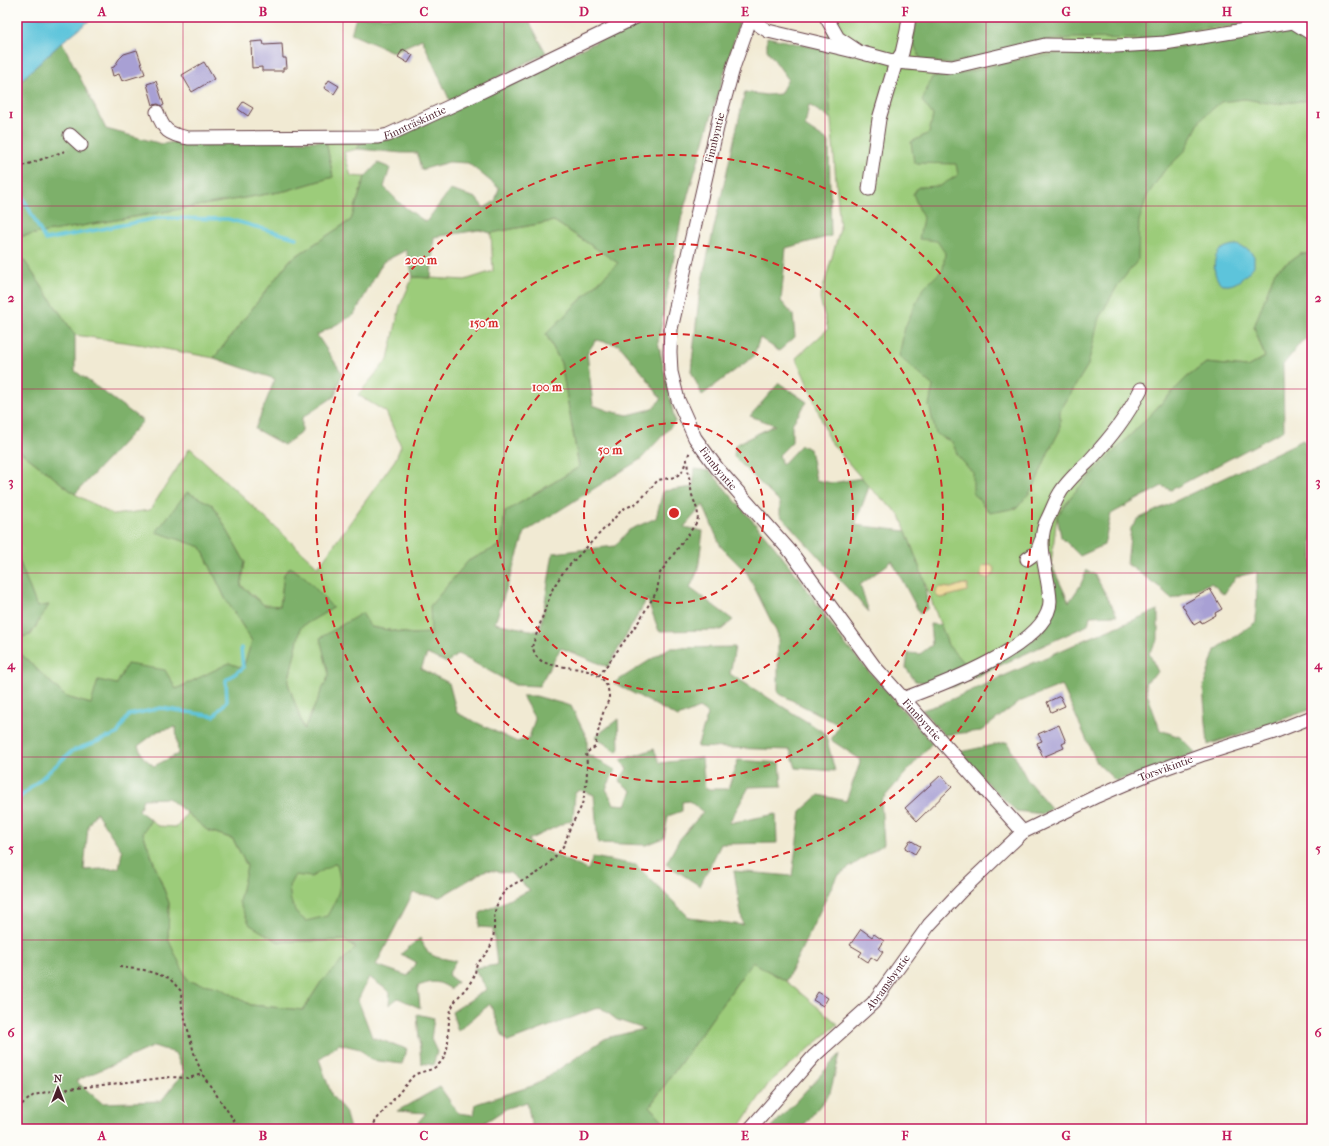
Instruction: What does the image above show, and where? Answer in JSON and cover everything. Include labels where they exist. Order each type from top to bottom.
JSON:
[{"type":"street","name":"Finnträskintie","points":[[157,112],[161,125],[166,130],[173,135],[188,138],[378,137],[388,135],[466,99],[636,17]]},
{"type":"street","name":"Finnbyntie","points":[[751,17],[734,65],[719,119],[671,329],[671,372],[678,400],[695,438],[722,474],[790,551],[874,666],[902,699],[1023,832]]},
{"type":"street","points":[[757,17],[760,26],[768,31],[896,62],[952,67],[1045,45],[1116,46],[1165,43],[1296,19],[1312,34]]},
{"type":"street","points":[[826,17],[838,38],[859,52]]},
{"type":"street","points":[[868,189],[879,119],[896,62],[902,53],[909,17]]},
{"type":"street","points":[[70,135],[81,145]]},
{"type":"street","points":[[1027,559],[1037,552],[1045,525],[1060,493],[1113,435],[1131,408],[1141,389]]},
{"type":"street","points":[[902,699],[943,684],[967,673],[1025,640],[1038,628],[1045,619],[1050,602],[1041,541]]},
{"type":"street","name":"Torsvikintie","points":[[1023,832],[1097,796],[1146,775],[1204,754],[1274,732],[1312,717]]},
{"type":"street","name":"Abramsbyntie","points":[[750,1129],[814,1056],[873,1003],[934,920],[961,890],[1023,832]]},
{"type":"path","points":[[17,168],[81,145]]},
{"type":"path","points":[[371,1129],[377,1119],[414,1075],[419,1072],[430,1071],[440,1063],[446,1054],[449,1017],[453,1005],[474,978],[477,965],[487,954],[495,929],[493,922],[494,911],[501,897],[512,884],[531,877],[544,869],[565,844],[570,828],[581,807],[587,766],[586,753],[595,747],[601,718],[610,697],[606,685],[599,676],[582,669],[548,664],[538,658],[532,647],[554,588],[564,571],[623,509],[635,504],[658,480],[675,477],[682,472],[695,438]]},
{"type":"path","points":[[599,676],[639,621],[657,591],[660,572],[697,522],[699,515],[693,496],[687,458]]},
{"type":"path","points":[[118,967],[144,970],[169,978],[181,991],[182,1008],[194,1053],[202,1074],[240,1129]]},
{"type":"path","points":[[17,1108],[34,1095],[52,1091],[171,1077],[189,1078],[202,1074]]},
{"type":"green space","points":[[356,17],[527,17],[546,53],[450,101],[422,39],[393,52],[351,34]]},
{"type":"green space","points":[[651,17],[741,17],[682,215],[658,342],[675,422],[641,459],[525,532],[495,623],[540,632],[553,553],[615,546],[629,530],[656,518],[663,491],[693,487],[695,469],[710,471],[799,578],[843,642],[932,743],[881,801],[884,844],[837,876],[786,981],[752,962],[650,1106],[670,1129],[532,1129],[527,1102],[507,1108],[475,1129],[412,1129],[426,1113],[397,1111],[440,1087],[458,1113],[474,1115],[476,1104],[535,1085],[606,1038],[644,1029],[617,1020],[600,1007],[508,1042],[503,1037],[490,1004],[458,1031],[452,1012],[487,989],[474,968],[497,965],[493,928],[479,927],[480,913],[530,890],[510,873],[486,870],[440,897],[413,893],[376,965],[408,976],[416,962],[401,954],[420,938],[428,953],[436,957],[456,961],[448,975],[457,982],[451,989],[435,982],[428,983],[418,986],[420,1008],[398,998],[389,1005],[390,992],[369,977],[358,1000],[372,1037],[407,1049],[402,1064],[371,1060],[360,1049],[339,1044],[319,1059],[332,1096],[345,1111],[350,1129],[17,1129],[17,652],[20,653],[66,697],[91,704],[98,680],[117,684],[127,664],[165,670],[176,689],[229,663],[243,668],[252,641],[225,598],[201,547],[156,532],[187,492],[213,505],[245,562],[241,586],[264,605],[280,606],[284,574],[290,567],[305,577],[333,608],[301,627],[288,683],[304,729],[329,675],[320,638],[362,613],[371,627],[412,634],[431,633],[430,606],[468,561],[501,545],[505,512],[579,467],[561,363],[546,334],[618,263],[554,221],[491,233],[479,230],[434,237],[431,278],[413,277],[406,250],[383,262],[354,315],[317,335],[342,373],[335,396],[302,418],[302,432],[284,445],[255,429],[275,379],[214,358],[290,260],[351,220],[365,177],[378,163],[390,168],[384,187],[403,206],[426,222],[450,190],[476,198],[484,208],[495,201],[499,188],[468,163],[449,162],[421,170],[417,153],[357,149],[361,143],[550,63]],"holes":[[[596,340],[619,345],[646,377],[661,399],[652,409],[628,415],[609,411],[593,405],[587,353]],[[703,505],[721,547],[747,573],[778,635],[778,693],[839,725],[831,740],[861,760],[846,801],[819,795],[801,811],[792,876],[734,871],[743,925],[690,918],[636,865],[593,857],[588,870],[532,845],[528,840],[573,819],[575,793],[580,790],[594,795],[598,843],[646,845],[664,838],[668,816],[682,811],[682,802],[689,801],[703,812],[679,840],[666,864],[700,886],[721,844],[777,843],[776,814],[729,823],[749,787],[782,786],[780,763],[738,760],[728,789],[705,789],[702,758],[660,763],[654,749],[621,760],[627,769],[619,781],[632,791],[626,805],[614,804],[606,789],[615,770],[587,754],[587,738],[571,706],[536,696],[522,696],[535,719],[529,738],[517,742],[457,713],[449,683],[421,669],[427,654],[447,663],[458,654],[515,685],[539,686],[561,648],[608,667],[647,599],[659,631],[721,630],[733,620],[690,588],[698,570],[703,531],[684,527]],[[176,727],[178,754],[154,766],[143,757],[138,746],[158,731]],[[168,798],[207,830],[233,839],[247,866],[239,902],[250,925],[279,942],[344,940],[356,947],[321,982],[303,1010],[251,1005],[218,987],[188,981],[168,939],[169,903],[143,833],[151,820],[139,811],[143,799]],[[96,812],[122,851],[119,868],[84,870],[88,826]],[[336,863],[340,878],[339,891],[327,916],[306,921],[296,913],[291,901],[289,886],[295,875],[311,877]],[[154,1046],[175,1053],[184,1072],[161,1101],[102,1103],[76,1081]]]},
{"type":"green space","points":[[828,17],[1312,17],[1312,254],[1300,254],[1254,327],[1265,357],[1247,367],[1206,363],[1186,378],[1073,494],[1057,516],[1051,564],[1052,615],[1047,635],[962,684],[900,515],[869,487],[829,440],[811,392],[796,358],[828,329],[820,299],[840,229],[827,71]]},
{"type":"green space","points":[[917,17],[1284,17],[1241,25],[1199,28],[1169,37],[1149,39],[1074,38],[1041,41],[951,64],[921,60],[913,42]]},
{"type":"green space","points":[[1276,30],[1293,32],[1312,39],[1312,100],[1274,104],[1245,99],[1221,102],[1201,119],[1185,151],[1164,171],[1147,196],[1139,221],[1138,260],[1118,285],[1099,318],[1088,365],[1060,411],[1060,430],[1048,453],[1034,487],[1017,508],[990,513],[973,493],[973,473],[958,456],[952,442],[936,434],[929,405],[933,386],[899,356],[905,327],[922,290],[943,269],[945,253],[937,241],[919,239],[923,218],[913,194],[918,187],[940,186],[958,175],[956,164],[914,163],[911,142],[929,133],[933,115],[922,101],[932,77],[959,74],[1026,58],[1074,52],[1158,51]]},
{"type":"green space","points":[[767,37],[826,50],[831,119],[809,105],[805,126],[829,142],[831,236],[786,248],[781,301],[793,315],[795,337],[779,351],[760,338],[753,357],[702,395],[691,371],[700,289],[745,92],[766,95],[780,94],[788,79],[767,50]]},
{"type":"green space","points":[[62,42],[106,129],[162,144],[192,141],[326,141],[333,177],[285,191],[17,237],[17,84]]},
{"type":"green space","points":[[326,141],[361,143],[357,149],[344,152],[351,176],[365,177],[351,220],[290,260],[214,358],[144,345],[75,335],[17,250],[17,237],[285,191],[333,177]]},
{"type":"green space","points":[[554,221],[618,263],[546,334],[561,363],[579,467],[505,512],[501,545],[468,561],[431,633],[412,634],[371,627],[329,675],[304,730],[288,683],[301,626],[333,608],[284,574],[280,606],[264,605],[241,585],[245,562],[213,505],[201,547],[225,598],[252,641],[243,668],[229,664],[176,689],[117,684],[91,704],[66,697],[20,653],[17,652],[17,638],[31,635],[48,605],[37,607],[19,561],[17,560],[17,449],[75,494],[113,515],[150,510],[190,448],[318,567],[395,460],[401,446],[386,412],[358,395],[388,359],[400,306],[413,277],[465,280],[493,271],[491,233]]},
{"type":"green space","points":[[17,250],[75,335],[75,371],[143,421],[75,494],[17,449]]},
{"type":"green space","points":[[1300,254],[1312,254],[1312,337],[1301,342],[1283,365],[1284,430],[1171,490],[1162,486],[1111,514],[1104,545],[1080,556],[1061,537],[1057,516],[1073,494],[1186,378],[1206,363],[1247,367],[1265,357],[1254,327],[1275,271]]},
{"type":"green space","points":[[779,383],[807,402],[792,424],[792,442],[779,455],[782,465],[801,445],[810,449],[816,480],[832,483],[862,478],[869,487],[855,525],[906,531],[924,580],[928,608],[920,614],[892,561],[860,585],[869,612],[780,515],[780,503],[734,457],[735,445],[775,425],[750,416]]},
{"type":"green space","points":[[1303,440],[1312,449],[1312,709],[1208,745],[1203,688],[1215,650],[1256,622],[1257,572],[1236,577],[1224,594],[1211,583],[1172,599],[1158,586],[1127,564],[1131,528],[1138,519]]},
{"type":"green space","points":[[17,560],[19,560],[37,607],[49,605],[30,635],[17,638]]},
{"type":"green space","points":[[1051,564],[1069,602],[1080,586],[1087,570],[1095,575],[1117,615],[1090,616],[1088,625],[953,687],[915,681],[906,668],[908,653],[920,654],[932,645],[930,624],[941,625],[948,645],[973,674],[996,659],[1040,636],[1052,615]]},
{"type":"green space","points":[[1158,610],[1158,640],[1149,653],[1158,672],[1145,683],[1148,696],[1160,730],[1180,737],[1196,753],[1116,781],[1097,763],[1062,685],[1019,702],[981,731],[944,735],[922,710],[941,704],[1089,638]]},
{"type":"green space","points":[[735,647],[730,674],[825,733],[835,771],[796,768],[790,750],[697,747],[708,714],[699,708],[678,717],[614,683],[669,648]]},
{"type":"green space","points":[[618,719],[619,748],[617,752],[595,737]]},
{"type":"green space","points":[[422,740],[315,941],[344,940],[356,948],[321,982],[303,1010],[251,1005],[218,987],[188,982],[168,939],[169,903],[143,833],[151,820],[158,826],[177,827],[187,813],[207,830],[233,839],[247,866]]},
{"type":"green space","points":[[1007,742],[1028,781],[1051,808],[1043,814],[1016,811],[981,777],[960,752]]},
{"type":"green space","points":[[752,962],[786,981],[838,1024],[769,1083],[738,1129],[670,1129],[650,1106]]},
{"type":"green space","points":[[417,1014],[434,1018],[431,1039],[437,1052],[433,1065],[421,1063]]},
{"type":"green space","points":[[840,1054],[830,1093],[801,1129],[770,1129]]},
{"type":"sand","points":[[991,565],[995,570],[993,574],[988,578],[981,577],[981,570],[983,566]]},
{"type":"sand","points":[[963,584],[968,585],[967,591],[941,598],[936,595],[936,591],[939,587],[951,588]]},
{"type":"water","points":[[17,17],[94,17],[62,42],[17,84]]},
{"type":"water","points":[[1237,245],[1249,250],[1254,256],[1254,266],[1236,283],[1223,285],[1216,277],[1214,264],[1218,252],[1226,247]]},
{"type":"building","points":[[263,41],[264,45],[282,44],[283,58],[286,58],[287,68],[283,68],[283,71],[262,71],[262,67],[252,68],[251,42]]},
{"type":"building","points":[[403,49],[413,55],[408,63],[398,57]]},
{"type":"building","points":[[137,50],[145,74],[122,81],[119,74],[113,76],[111,68],[114,67],[119,59],[124,54]]},
{"type":"building","points":[[204,62],[214,79],[192,92],[182,75]]},
{"type":"building","points":[[329,80],[339,86],[334,94],[324,88]]},
{"type":"building","points":[[156,81],[164,105],[162,106],[158,104],[153,105],[147,84]]},
{"type":"building","points":[[243,102],[253,108],[248,116],[238,109]]},
{"type":"building","points":[[1210,589],[1222,609],[1215,613],[1216,615],[1202,623],[1201,621],[1194,625],[1182,605]]},
{"type":"building","points":[[1060,696],[1065,706],[1051,712],[1047,702]]},
{"type":"building","points":[[1059,725],[1066,742],[1062,744],[1064,748],[1043,757],[1037,743],[1042,741],[1038,734]]},
{"type":"building","points":[[941,775],[952,787],[917,821],[905,808]]},
{"type":"building","points":[[910,840],[920,846],[915,854],[905,848]]},
{"type":"building","points":[[861,929],[872,937],[874,934],[884,941],[879,949],[883,952],[877,961],[871,957],[868,962],[859,956],[862,952],[850,945]]},
{"type":"building","points":[[818,992],[828,998],[823,1006],[813,1000]]},
{"type":"waterway","points":[[17,186],[45,240],[158,218],[228,219],[296,238]]},
{"type":"waterway","points":[[17,800],[72,751],[117,734],[129,715],[161,708],[214,716],[227,701],[226,680],[243,668],[241,648]]}]
